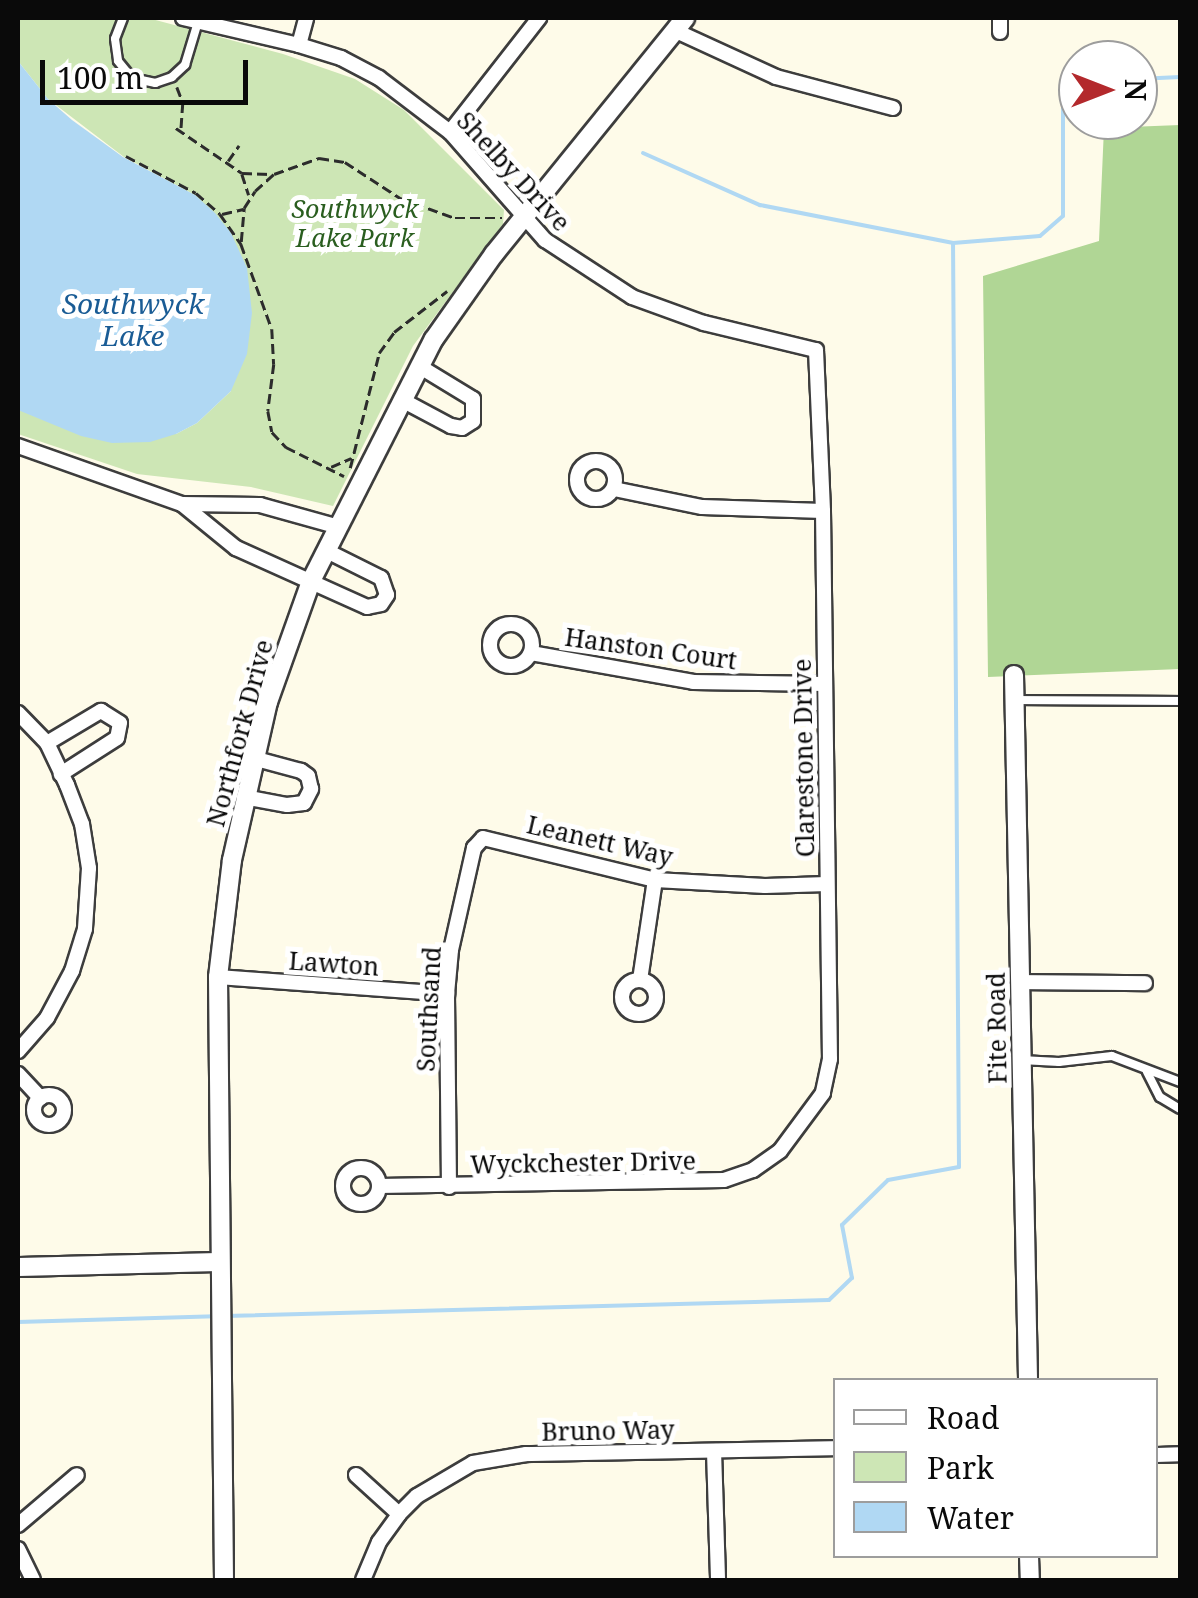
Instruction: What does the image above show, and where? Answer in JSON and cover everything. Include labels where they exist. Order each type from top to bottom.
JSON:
[{"type":"street","points":[[300,45],[306,18]]},
{"type":"street","points":[[450,132],[539,18]]},
{"type":"street","name":"Shelby Drive","points":[[190,20],[300,45],[341,58],[378,78],[450,132],[568,258],[632,297],[704,323],[816,350]]},
{"type":"street","points":[[681,24],[776,78],[893,108]]},
{"type":"street","name":"Northfork Drive","points":[[224,1580],[218,977],[253,758],[311,581],[420,366],[488,262],[681,24]]},
{"type":"street","name":"Clarestone Drive","points":[[780,1151],[823,1093],[830,1058],[823,511],[816,350]]},
{"type":"street","points":[[402,400],[451,426],[462,428],[473,421],[473,399],[420,366]]},
{"type":"street","points":[[18,446],[182,504],[260,505],[339,527]]},
{"type":"street","points":[[614,488],[702,507],[823,511]]},
{"type":"street","points":[[182,504],[236,548],[367,608],[376,608],[387,595],[381,578],[326,552]]},
{"type":"street","name":"Hanston Court","points":[[531,653],[693,682],[825,684]]},
{"type":"street","name":"Fite Road","points":[[1014,676],[1028,1378]]},
{"type":"street","points":[[47,744],[101,710],[120,723],[117,738],[62,774]]},
{"type":"street","points":[[18,713],[47,744],[62,774],[87,846],[85,928],[62,992],[47,1018],[18,1051]]},
{"type":"street","points":[[244,797],[286,805],[304,803],[311,789],[308,776],[300,771],[253,758]]},
{"type":"street","name":"Leanett Way","points":[[483,838],[655,880],[827,884]]},
{"type":"street","name":"Southsand","points":[[449,1188],[447,994],[451,950],[474,848],[483,838]]},
{"type":"street","points":[[640,980],[655,880]]},
{"type":"street","name":"Lawton","points":[[218,977],[447,994]]},
{"type":"street","points":[[1020,982],[1145,983]]},
{"type":"street","points":[[18,1074],[40,1098]]},
{"type":"street","name":"Wyckchester Drive","points":[[379,1186],[449,1188],[724,1180],[753,1170],[780,1151]]},
{"type":"street","points":[[18,1267],[219,1262]]},
{"type":"street","name":"Bruno Way","points":[[363,1580],[379,1542],[399,1514],[444,1478],[497,1457],[833,1448]]},
{"type":"street","points":[[714,1451],[718,1580]]},
{"type":"street","points":[[18,1525],[77,1474]]},
{"type":"street","points":[[356,1475],[399,1514]]},
{"type":"street","points":[[18,1549],[33,1580]]},
{"type":"lane","points":[[123,18],[115,50],[124,72],[155,83],[172,77],[185,65],[190,20]]},
{"type":"lane","points":[[1014,700],[1180,701]]},
{"type":"lane","points":[[1021,1060],[1059,1062],[1112,1056],[1180,1082]]},
{"type":"lane","points":[[1147,1072],[1160,1097],[1180,1109]]},
{"type":"path","points":[[172,77],[183,103],[179,130],[242,173],[274,174],[319,158],[333,158],[412,203],[455,218],[526,216]]},
{"type":"path","points":[[227,163],[239,145]]},
{"type":"path","points":[[126,156],[196,193],[220,214],[241,244],[272,329],[274,364],[268,411],[272,432],[286,448],[346,476],[364,428],[379,353],[394,332],[448,291]]},
{"type":"path","points":[[242,173],[250,199]]},
{"type":"path","points":[[241,244],[244,208],[274,174]]},
{"type":"path","points":[[220,214],[244,208]]},
{"type":"path","points":[[495,227],[502,218]]},
{"type":"path","points":[[330,468],[352,457]]},
{"type":"green space","name":"Southwyck Lake Park","points":[[18,18],[148,18],[283,54],[355,79],[404,110],[504,210],[503,224],[413,346],[333,506],[251,487],[137,474],[18,434],[18,410],[176,434],[197,423],[231,391],[195,195],[124,157],[48,99],[18,61]]},
{"type":"green space","points":[[1180,125],[1180,669],[988,677],[983,276],[1099,241],[1103,140],[1158,140],[1158,126]]},
{"type":"water","name":"Southwyck Lake","points":[[18,61],[48,99],[72,120],[123,157],[195,195],[215,213],[231,233],[247,268],[252,313],[247,354],[231,391],[197,423],[176,434],[150,442],[112,443],[81,436],[18,410]]},
{"type":"waterway","points":[[1158,78],[1180,77]]},
{"type":"waterway","points":[[643,153],[760,205],[953,243],[1040,236],[1063,216],[1063,140]]},
{"type":"waterway","points":[[225,1316],[829,1300],[852,1278],[842,1225],[888,1180],[959,1167],[953,243]]},
{"type":"waterway","points":[[18,1322],[215,1316]]}]
